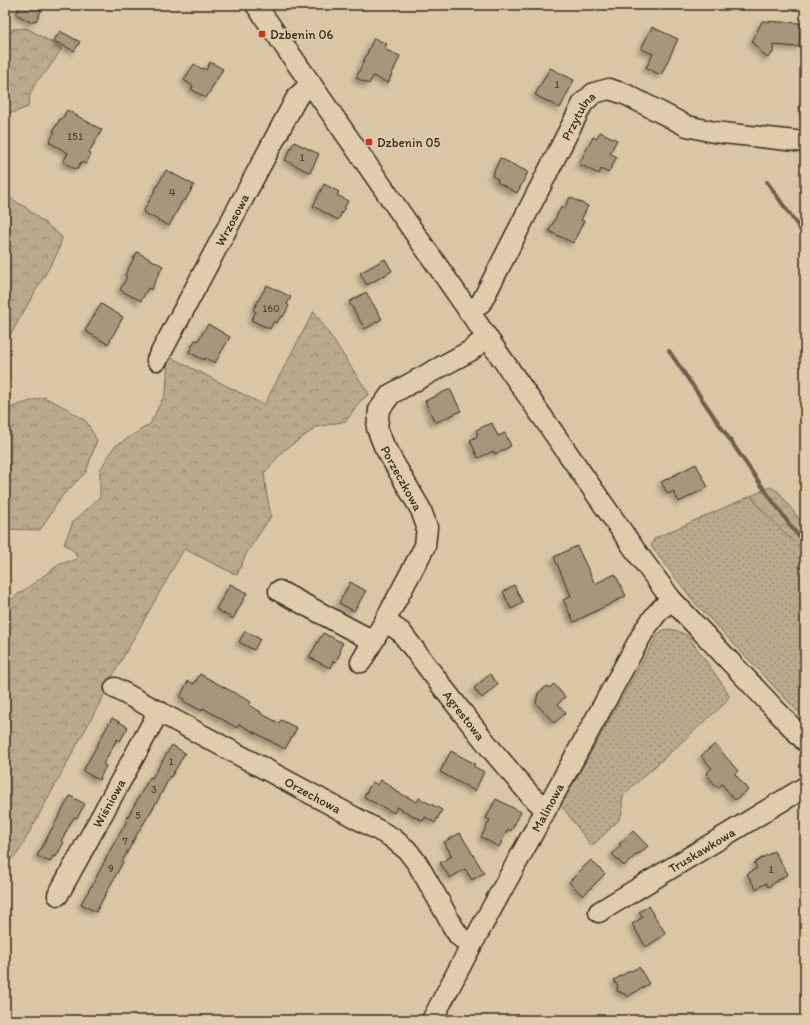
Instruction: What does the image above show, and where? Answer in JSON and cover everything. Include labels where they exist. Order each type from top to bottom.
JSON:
[{"type":"street","points":[[256,5],[670,599],[805,741]]},
{"type":"street","name":"Wrzosowa","points":[[157,360],[297,97],[311,84]]},
{"type":"street","name":"Przytulna","points":[[469,312],[481,303],[583,103],[594,93],[609,89],[625,94],[688,126],[714,132],[805,142]]},
{"type":"street","name":"Porzeczkowa","points":[[361,662],[385,621],[425,546],[426,527],[421,510],[384,446],[377,428],[379,410],[391,394],[470,351],[487,337]]},
{"type":"street","points":[[279,590],[373,641]]},
{"type":"street","name":"Malinowa","points":[[432,1020],[471,946],[645,630],[657,613],[670,599]]},
{"type":"street","name":"Agrestowa","points":[[385,621],[401,632],[491,749],[531,796],[546,809]]},
{"type":"street","name":"Orzechowa","points":[[115,688],[391,837],[407,850],[439,900],[452,927],[459,936],[471,946]]},
{"type":"street","name":"Wiśniowa","points":[[58,895],[159,712]]},
{"type":"street","name":"Truskawkowa","points":[[599,912],[805,787]]},
{"type":"green space","points":[[27,28],[61,47],[61,50],[46,72],[36,82],[30,94],[28,107],[15,112],[6,112],[5,42],[9,33],[13,29]]},
{"type":"green space","points":[[805,71],[805,127],[801,123],[799,111]]},
{"type":"green space","points":[[5,195],[25,207],[62,237],[58,252],[5,344]]},
{"type":"green space","points":[[314,311],[369,394],[360,401],[346,421],[317,427],[283,451],[264,473],[271,516],[246,554],[237,575],[184,549],[113,675],[103,697],[18,853],[5,865],[5,604],[60,564],[77,559],[75,552],[64,544],[73,522],[100,497],[100,470],[114,447],[150,424],[166,392],[168,356],[264,405]]},
{"type":"green space","points":[[44,397],[64,407],[86,421],[97,440],[86,472],[62,496],[40,530],[7,529],[5,528],[5,410]]},
{"type":"green space","points":[[770,487],[778,491],[805,527],[805,553],[761,509],[751,496]]},
{"type":"green space","points":[[751,496],[761,509],[805,553],[805,719],[696,604],[651,545],[655,538]]},
{"type":"green space","points":[[671,629],[688,636],[725,688],[729,696],[724,704],[624,794],[622,813],[618,821],[593,845],[590,844],[561,805],[658,634],[663,630]]},
{"type":"building","points":[[21,5],[44,5],[36,21],[34,20],[32,23],[16,14]]},
{"type":"building","points":[[762,21],[800,23],[799,47],[773,45],[773,53],[767,58],[752,42]]},
{"type":"building","points":[[652,27],[678,39],[661,75],[646,68],[653,54],[641,49]]},
{"type":"building","points":[[60,31],[80,42],[74,51],[54,41]]},
{"type":"building","points":[[374,38],[387,44],[384,49],[400,56],[388,83],[373,76],[369,84],[356,78]]},
{"type":"building","points":[[210,62],[223,69],[206,98],[191,89],[193,86],[184,80],[194,64],[206,70]]},
{"type":"building","points":[[550,68],[574,80],[560,108],[535,95]]},
{"type":"building","points":[[67,110],[102,130],[89,152],[91,154],[86,164],[81,162],[77,170],[63,162],[68,153],[49,142],[55,132],[53,131]]},
{"type":"building","points":[[600,132],[617,140],[610,153],[617,157],[608,173],[601,169],[599,174],[579,164],[593,137],[596,139]]},
{"type":"building","points":[[294,142],[319,154],[310,173],[285,160]]},
{"type":"building","points":[[500,158],[528,172],[517,193],[497,182],[498,179],[492,176]]},
{"type":"building","points":[[166,170],[194,185],[185,201],[183,200],[169,226],[143,212]]},
{"type":"building","points":[[324,184],[339,192],[337,195],[348,201],[338,220],[313,206]]},
{"type":"building","points":[[570,197],[588,206],[581,220],[584,221],[573,243],[549,231],[561,207],[564,209]]},
{"type":"building","points":[[137,252],[163,266],[151,290],[148,288],[141,301],[120,290],[127,277],[125,275]]},
{"type":"building","points":[[385,259],[392,271],[367,285],[360,273]]},
{"type":"building","points":[[267,285],[291,297],[287,304],[289,306],[283,317],[281,316],[277,323],[274,321],[270,329],[251,320],[256,312],[253,310]]},
{"type":"building","points":[[366,292],[382,319],[365,329],[349,302]]},
{"type":"building","points":[[101,304],[123,317],[108,344],[85,331]]},
{"type":"building","points":[[208,324],[230,337],[215,363],[205,358],[204,360],[189,352],[195,340],[198,341]]},
{"type":"building","points":[[450,389],[461,411],[435,423],[425,401]]},
{"type":"building","points":[[492,423],[498,436],[505,433],[511,446],[495,454],[494,451],[478,458],[470,440],[478,436],[476,430]]},
{"type":"building","points":[[696,464],[708,487],[679,502],[673,491],[668,494],[661,482]]},
{"type":"building","points":[[577,546],[595,584],[615,574],[626,596],[574,622],[563,600],[571,596],[554,557]]},
{"type":"building","points":[[350,582],[366,591],[354,611],[339,603]]},
{"type":"building","points":[[230,584],[247,593],[233,619],[216,609]]},
{"type":"building","points":[[514,585],[523,603],[511,609],[503,592]]},
{"type":"building","points":[[245,631],[260,639],[254,650],[239,642]]},
{"type":"building","points":[[323,633],[343,643],[339,650],[341,651],[336,662],[333,661],[330,668],[309,657]]},
{"type":"building","points":[[200,674],[251,702],[249,705],[261,712],[260,713],[279,723],[281,720],[297,728],[285,749],[239,724],[237,728],[203,708],[202,711],[183,701],[184,699],[180,697],[188,681],[194,684]]},
{"type":"building","points":[[490,674],[498,684],[482,698],[474,688]]},
{"type":"building","points":[[554,684],[565,697],[558,704],[566,713],[554,723],[536,703],[538,693],[547,686],[549,688]]},
{"type":"building","points":[[112,718],[128,727],[120,741],[117,739],[103,764],[106,766],[99,780],[83,771]]},
{"type":"building","points":[[715,744],[738,771],[735,774],[748,790],[735,800],[722,784],[718,788],[706,774],[712,768],[701,756]]},
{"type":"building","points":[[172,745],[185,753],[171,777],[170,776],[158,800],[136,836],[96,912],[81,904],[150,777],[152,778]]},
{"type":"building","points":[[451,751],[475,764],[473,766],[484,772],[475,791],[440,772]]},
{"type":"building","points":[[381,780],[397,792],[417,802],[419,798],[442,810],[435,823],[425,817],[423,821],[397,807],[394,813],[364,797],[372,782],[378,785]]},
{"type":"building","points":[[70,796],[85,804],[77,818],[74,817],[61,841],[64,842],[56,857],[53,856],[50,862],[37,856]]},
{"type":"building","points":[[496,799],[521,812],[511,831],[508,829],[499,847],[481,837],[490,820],[486,818]]},
{"type":"building","points":[[633,831],[648,846],[624,866],[612,854],[621,845],[619,844]]},
{"type":"building","points":[[460,833],[484,873],[472,880],[465,869],[450,878],[440,863],[452,856],[444,842]]},
{"type":"building","points":[[774,851],[788,874],[768,887],[766,883],[756,889],[747,874],[757,868],[754,863]]},
{"type":"building","points":[[591,860],[605,874],[583,896],[569,882]]},
{"type":"building","points":[[648,906],[666,934],[646,947],[632,924],[643,917],[639,912]]},
{"type":"building","points":[[639,967],[649,984],[627,997],[625,994],[617,991],[618,987],[614,980]]},
{"type":"waterway","points":[[767,182],[805,236]]},
{"type":"waterway","points":[[669,351],[754,475],[795,532],[805,542]]},
{"type":"place","name":"Dzbenin 06","points":[[262,34]]},
{"type":"place","name":"Dzbenin 05","points":[[369,142]]}]
